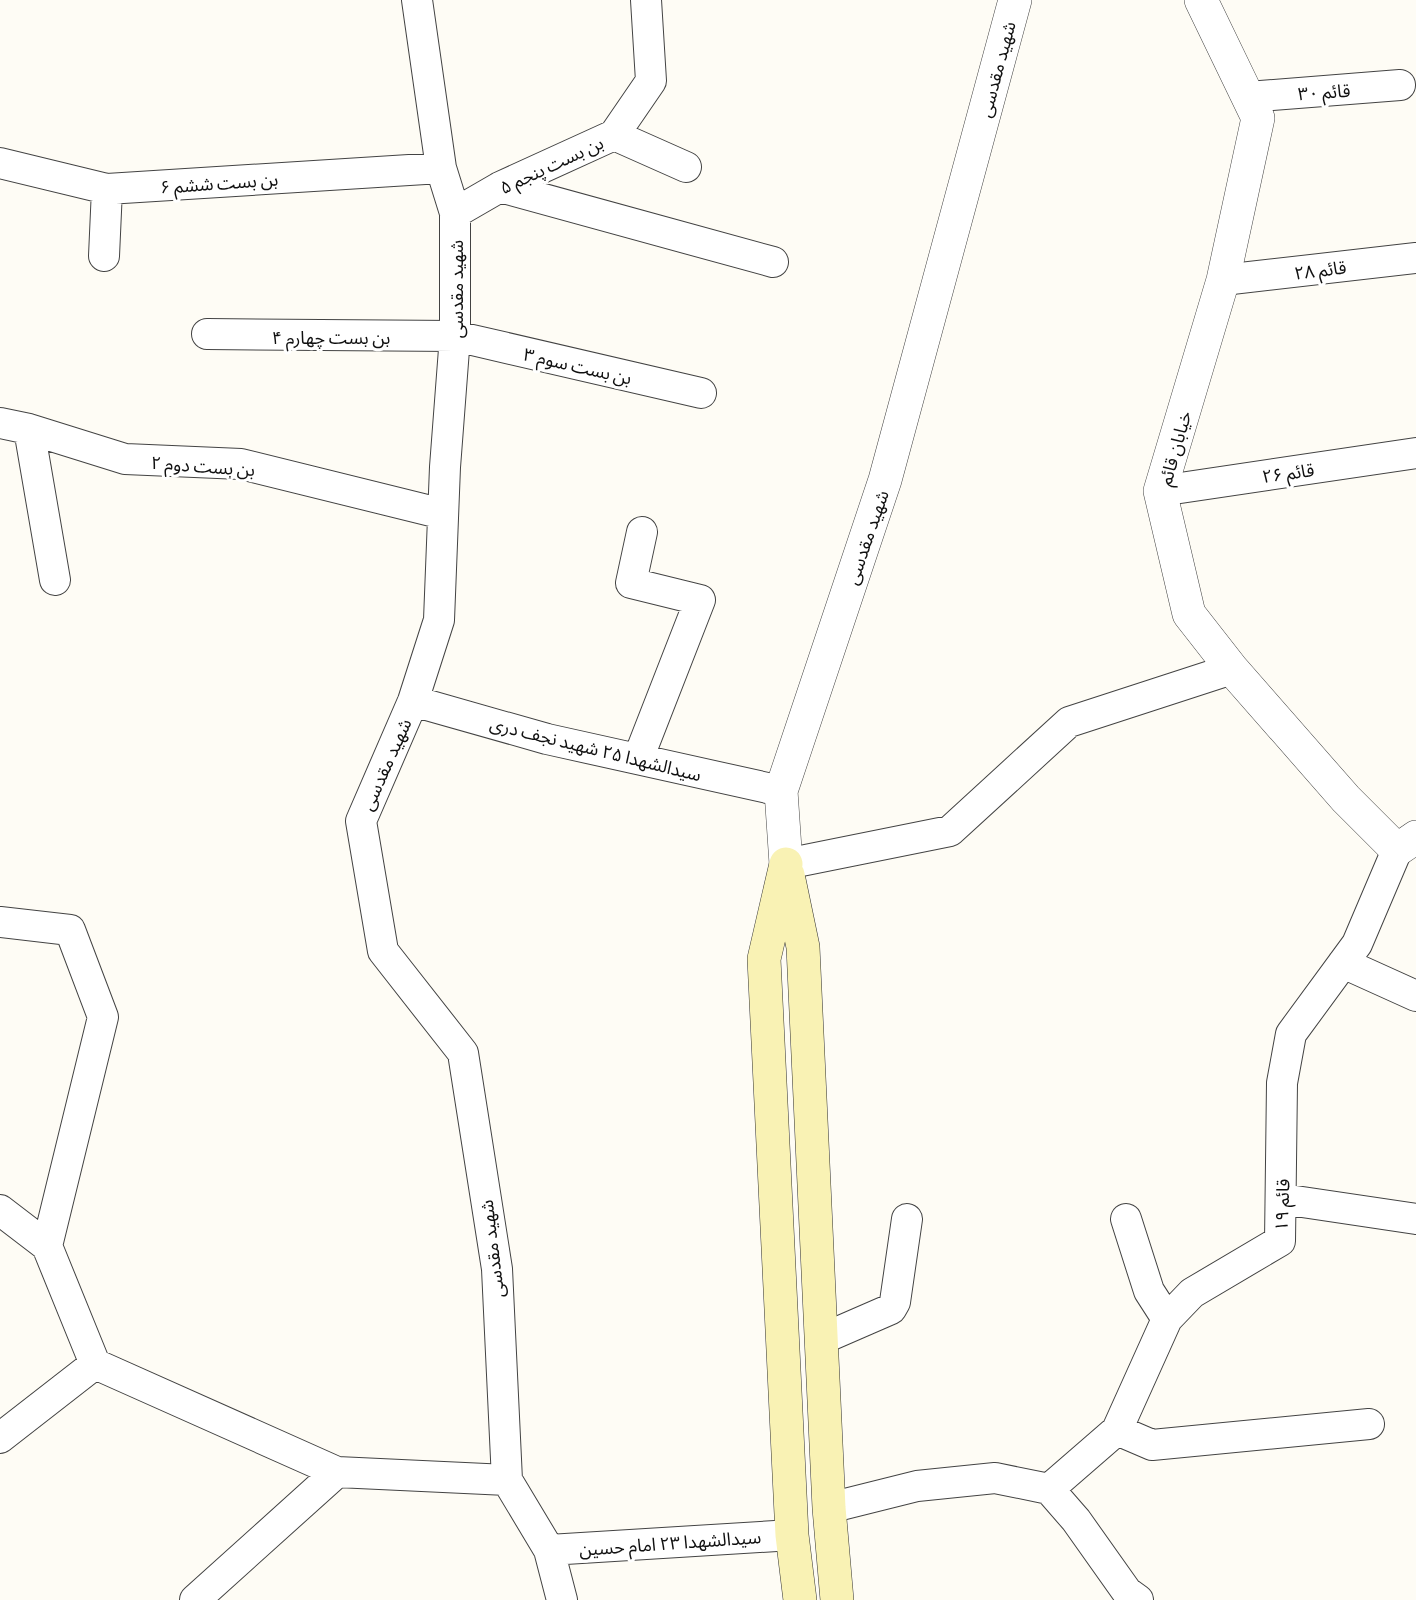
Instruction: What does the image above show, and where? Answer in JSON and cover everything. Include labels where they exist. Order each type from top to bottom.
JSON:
[{"type":"main road","name":"شهید مقدسی","points":[[786,864],[802,947],[829,1508],[837,1600]]},
{"type":"main road","name":"شهید مقدسی","points":[[786,864],[764,959],[792,1535],[800,1600]]},
{"type":"street","name":"شهید مقدسی","points":[[417,0],[441,168],[455,213],[455,336],[443,514],[439,620],[413,701],[361,821],[383,951],[463,1053],[497,1269],[507,1480],[549,1550],[562,1600]]},
{"type":"street","name":"بن بست پنجم ۵","points":[[455,213],[500,188],[614,135],[651,81],[646,0]]},
{"type":"street","name":"شهید مقدسی","points":[[786,864],[781,791],[885,480],[1014,0]]},
{"type":"street","name":"خیابان قائم","points":[[1201,0],[1258,118],[1223,280],[1160,491],[1190,614],[1232,669],[1346,799],[1406,843]]},
{"type":"street","name":"قائم ۳۰","points":[[1248,97],[1400,85]]},
{"type":"street","points":[[614,135],[686,167]]},
{"type":"street","name":"بن بست ششم ۶","points":[[0,163],[107,189],[441,168]]},
{"type":"street","points":[[500,188],[772,262]]},
{"type":"street","points":[[104,256],[107,189]]},
{"type":"street","name":"قائم ۲۸","points":[[1223,280],[1416,258]]},
{"type":"street","name":"بن بست چهارم ۴","points":[[207,334],[455,336]]},
{"type":"street","name":"بن بست سوم ۳","points":[[455,336],[701,393]]},
{"type":"street","name":"بن بست دوم ۲","points":[[0,423],[29,429],[124,459],[241,464],[443,514]]},
{"type":"street","points":[[29,429],[55,580]]},
{"type":"street","name":"قائم ۲۶","points":[[1160,491],[1416,453]]},
{"type":"street","points":[[638,759],[700,600],[631,583],[642,532]]},
{"type":"street","points":[[786,864],[950,831],[1069,722],[1232,669]]},
{"type":"street","name":"سیدالشهدا ۲۵ شهید نجف دری","points":[[413,701],[547,739],[781,791]]},
{"type":"street","name":"قائم ۱۹","points":[[1049,1489],[1117,1430],[1167,1319],[1192,1293],[1280,1240],[1282,1083],[1292,1034],[1357,944],[1406,843]]},
{"type":"street","points":[[0,922],[70,930],[103,1017],[47,1246]]},
{"type":"street","points":[[1343,963],[1416,996]]},
{"type":"street","points":[[1282,1199],[1416,1219]]},
{"type":"street","points":[[0,1210],[47,1246],[95,1364],[337,1472],[507,1480]]},
{"type":"street","points":[[822,1339],[891,1309],[895,1302],[906,1219]]},
{"type":"street","points":[[1126,1219],[1149,1291],[1167,1319]]},
{"type":"street","points":[[0,1438],[95,1364]]},
{"type":"street","points":[[1117,1430],[1152,1445],[1369,1424]]},
{"type":"street","points":[[195,1600],[337,1472]]},
{"type":"street","points":[[829,1508],[916,1486],[994,1479],[1049,1489],[1076,1520],[1126,1597]]},
{"type":"street","name":"سیدالشهدا ۲۳ امام حسین","points":[[549,1550],[792,1535]]}]
